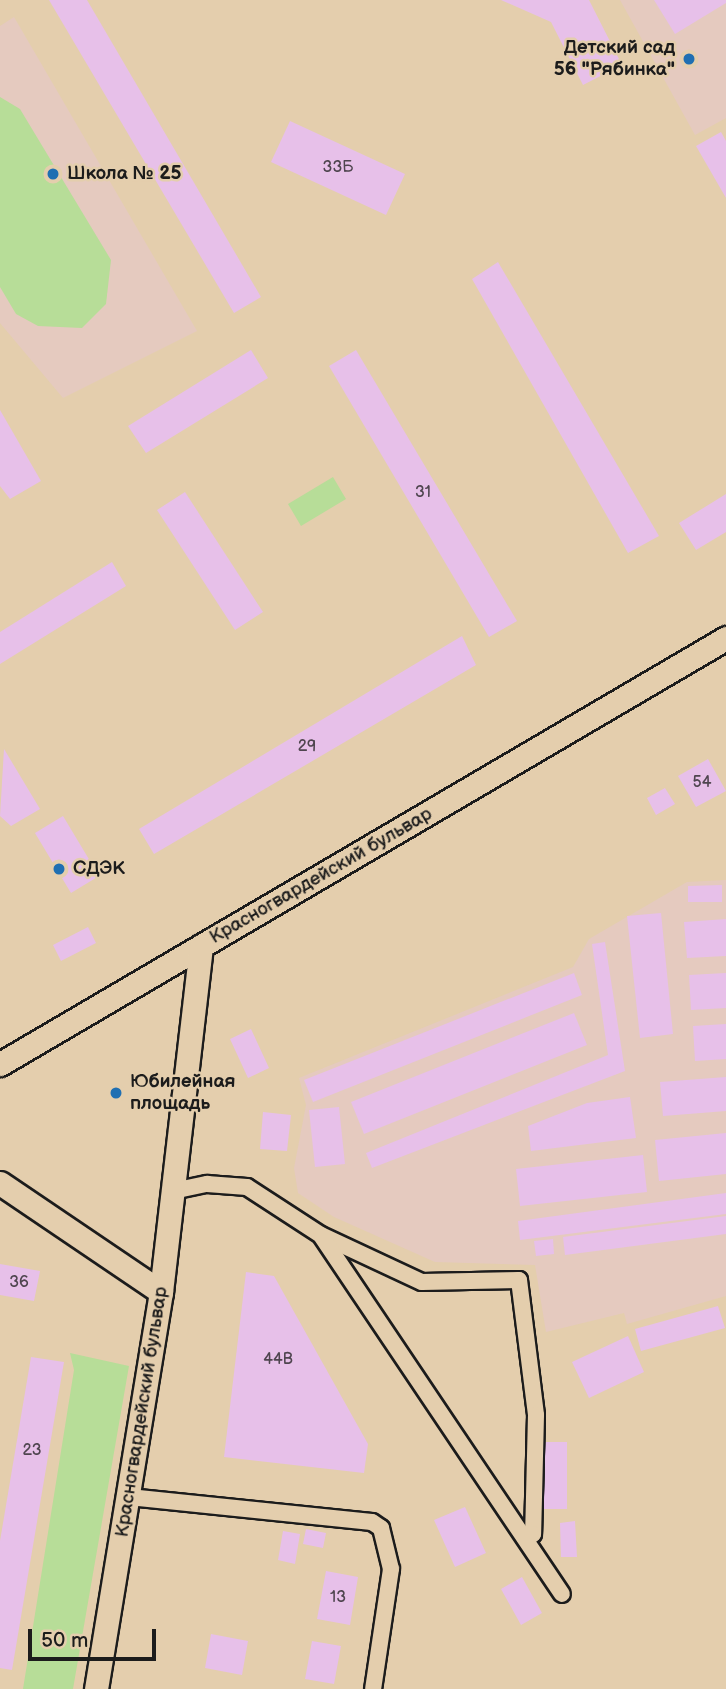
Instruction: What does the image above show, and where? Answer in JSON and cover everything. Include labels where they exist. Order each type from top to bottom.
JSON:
[{"type":"street","name":"Красногвардейский бульвар","points":[[96,1689],[161,1292],[201,946],[726,638]]},
{"type":"street","points":[[0,1064],[201,946]]},
{"type":"street","points":[[0,1183],[161,1292]]},
{"type":"street","points":[[173,1191],[207,1184],[247,1187],[321,1235],[422,1282],[519,1280],[536,1415],[533,1534],[525,1538]]},
{"type":"street","points":[[321,1235],[562,1594]]},
{"type":"street","points":[[129,1497],[372,1522],[382,1528],[391,1569],[373,1689]]},
{"type":"shaded area","name":"Детский сад 56 \"Рябинка\"","points":[[620,0],[726,0],[726,118],[695,135]]},
{"type":"shaded area","name":"Школа № 25","points":[[14,17],[197,331],[63,398],[0,323],[0,26]]},
{"type":"shaded area","points":[[726,880],[726,1296],[627,1324],[624,1313],[546,1332],[535,1265],[435,1262],[334,1217],[298,1193],[294,1168],[306,1105],[299,1078],[573,967],[589,939],[687,882]]},
{"type":"green space","points":[[0,97],[20,109],[111,260],[106,304],[82,328],[38,326],[16,314],[0,287]]},
{"type":"green space","points":[[333,477],[346,499],[301,526],[288,504]]},
{"type":"green space","points":[[70,1353],[129,1366],[73,1689],[23,1689],[74,1370]]},
{"type":"building","points":[[49,0],[87,0],[261,297],[234,313]]},
{"type":"building","points":[[501,0],[589,0],[622,65],[583,85],[551,22]]},
{"type":"building","points":[[654,0],[726,0],[726,3],[675,34]]},
{"type":"building","points":[[290,121],[405,174],[386,215],[271,162]]},
{"type":"building","points":[[721,132],[726,141],[726,198],[696,146]]},
{"type":"building","points":[[498,262],[659,536],[628,553],[472,279]]},
{"type":"building","points":[[251,350],[268,378],[146,453],[128,426]]},
{"type":"building","points":[[356,350],[517,621],[489,637],[329,366]]},
{"type":"building","points":[[0,410],[41,481],[10,499],[0,486]]},
{"type":"building","points":[[185,492],[263,612],[235,630],[157,510]]},
{"type":"building","points":[[726,494],[726,532],[696,550],[679,523]]},
{"type":"building","points":[[112,562],[126,586],[0,664],[0,632]]},
{"type":"building","points":[[462,636],[476,665],[154,854],[139,829]]},
{"type":"building","points":[[4,749],[40,809],[11,826],[0,816]]},
{"type":"building","points":[[708,759],[726,791],[696,807],[678,776]]},
{"type":"building","points":[[665,788],[675,804],[656,815],[647,798]]},
{"type":"building","points":[[63,816],[99,876],[71,893],[35,833]]},
{"type":"building","points":[[722,885],[722,902],[688,902],[688,886]]},
{"type":"building","points":[[661,913],[673,1034],[640,1038],[627,916]]},
{"type":"building","points":[[726,919],[726,956],[687,958],[684,922]]},
{"type":"building","points":[[88,927],[96,943],[61,961],[53,945]]},
{"type":"building","points":[[605,942],[625,1071],[372,1168],[366,1153],[608,1055],[592,944]]},
{"type":"building","points":[[574,973],[582,995],[313,1102],[304,1080]]},
{"type":"building","points":[[726,973],[726,1008],[691,1010],[689,975]]},
{"type":"building","points":[[574,1013],[587,1045],[364,1134],[351,1102]]},
{"type":"building","points":[[726,1024],[726,1059],[695,1061],[693,1026]]},
{"type":"building","points":[[251,1029],[269,1068],[248,1078],[230,1039]]},
{"type":"building","points":[[726,1077],[726,1111],[663,1116],[660,1082]]},
{"type":"building","points":[[630,1097],[636,1138],[531,1151],[528,1126],[587,1103]]},
{"type":"building","points":[[339,1107],[345,1164],[315,1167],[309,1110]]},
{"type":"building","points":[[263,1112],[291,1115],[287,1151],[260,1149]]},
{"type":"building","points":[[726,1133],[726,1174],[659,1181],[655,1140]]},
{"type":"building","points":[[643,1155],[647,1192],[520,1206],[516,1169]]},
{"type":"building","points":[[726,1193],[726,1214],[520,1240],[518,1221]]},
{"type":"building","points":[[726,1216],[726,1234],[565,1255],[563,1237]]},
{"type":"building","points":[[553,1239],[554,1254],[536,1256],[534,1241]]},
{"type":"building","points":[[0,1264],[40,1271],[34,1301],[0,1295]]},
{"type":"building","points":[[246,1272],[274,1276],[368,1444],[364,1473],[224,1457]]},
{"type":"building","points":[[718,1306],[725,1328],[641,1351],[635,1329]]},
{"type":"building","points":[[628,1336],[644,1372],[589,1398],[572,1362]]},
{"type":"building","points":[[31,1357],[64,1362],[12,1670],[0,1668],[0,1541]]},
{"type":"building","points":[[542,1442],[567,1442],[567,1509],[542,1509]]},
{"type":"building","points":[[465,1507],[486,1553],[455,1567],[434,1520]]},
{"type":"building","points":[[575,1521],[577,1557],[561,1557],[560,1523]]},
{"type":"building","points":[[306,1529],[326,1533],[323,1548],[303,1544]]},
{"type":"building","points":[[283,1531],[300,1534],[295,1564],[278,1560]]},
{"type":"building","points":[[326,1571],[358,1577],[350,1625],[317,1619]]},
{"type":"building","points":[[522,1577],[542,1613],[521,1625],[501,1589]]},
{"type":"building","points":[[211,1634],[248,1641],[242,1675],[205,1668]]},
{"type":"building","points":[[312,1641],[341,1646],[334,1684],[305,1679]]},
{"type":"place","name":"Детский сад 56 \"Рябинка\"","points":[[689,59]]},
{"type":"place","name":"Школа № 25","points":[[53,174]]},
{"type":"place","name":"СДЭК","points":[[59,869]]},
{"type":"place","name":"Юбилейная площадь","points":[[116,1093]]}]
